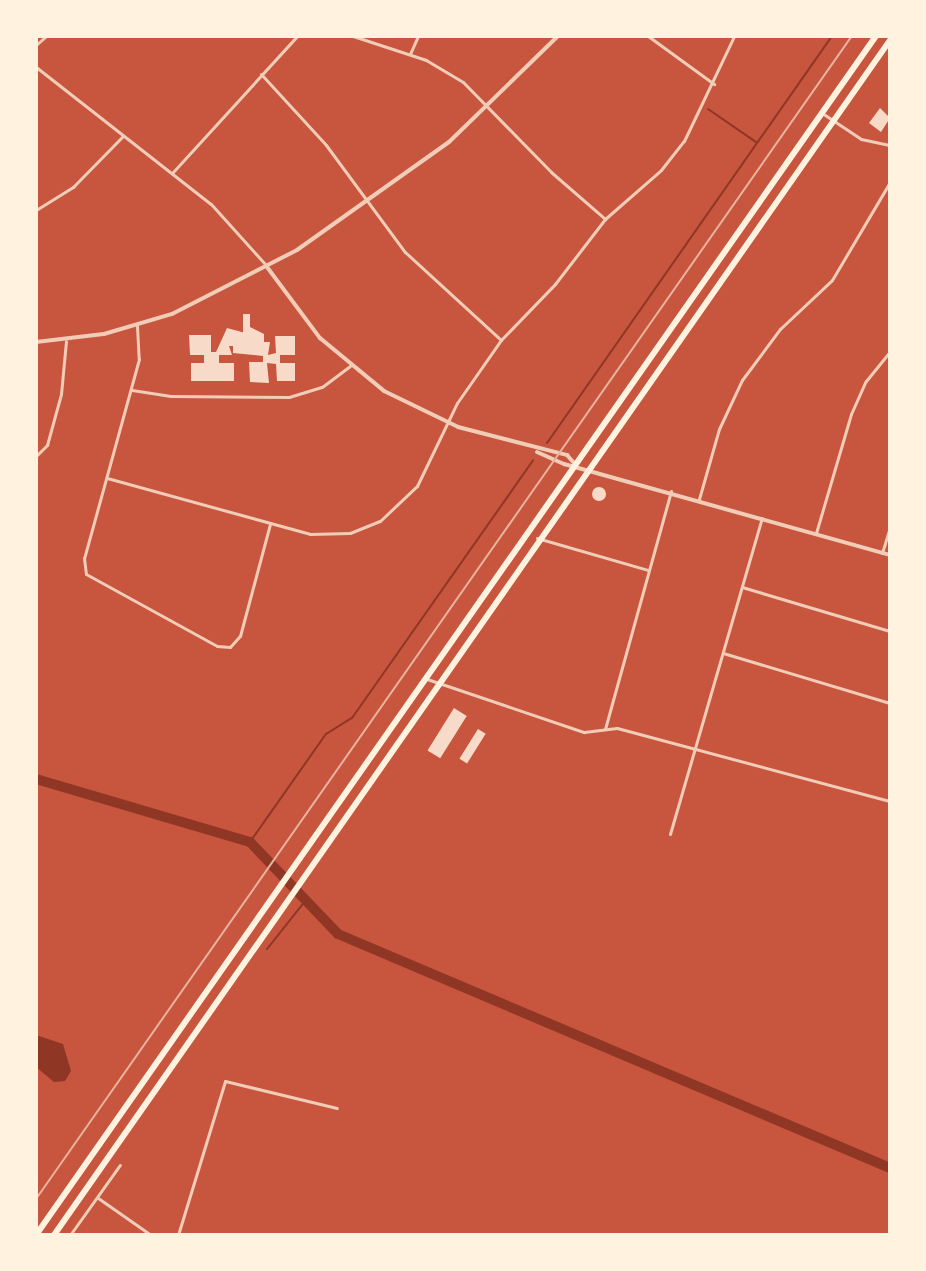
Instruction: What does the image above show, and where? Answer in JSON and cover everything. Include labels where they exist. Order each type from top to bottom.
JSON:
[{"type":"highway","points":[[36,1235],[876,36]]},
{"type":"highway","points":[[54,1235],[537,538],[890,40]]},
{"type":"street","points":[[36,45],[46,36]]},
{"type":"street","points":[[173,172],[297,36]]},
{"type":"street","points":[[353,36],[410,54],[463,82],[551,172],[605,219]]},
{"type":"street","points":[[410,54],[418,36]]},
{"type":"street","points":[[36,342],[66,341],[137,326],[220,291],[267,267],[369,203],[489,106],[558,36]]},
{"type":"street","points":[[648,36],[714,84]]},
{"type":"street","points":[[107,478],[270,524],[331,535],[380,521],[417,486],[446,423],[501,340],[555,284],[605,219],[667,163],[714,84],[734,36]]},
{"type":"street","points":[[36,67],[173,172],[222,214],[267,267],[290,303],[350,366],[390,394],[446,423],[536,451],[567,455],[574,463]]},
{"type":"street","points":[[261,74],[326,145],[405,252],[501,340]]},
{"type":"street","points":[[822,113],[870,143],[890,145]]},
{"type":"street","points":[[36,210],[73,187],[123,136]]},
{"type":"street","points":[[699,499],[719,429],[742,380],[780,329],[832,280],[890,182]]},
{"type":"street","points":[[137,326],[139,359],[85,571],[93,581],[217,646],[230,647],[240,636],[270,524]]},
{"type":"street","points":[[39,455],[64,380],[66,341]]},
{"type":"street","points":[[816,533],[851,414],[866,381],[890,351]]},
{"type":"street","points":[[132,390],[171,396],[289,397],[322,387],[350,366]]},
{"type":"street","points":[[536,451],[545,459],[574,463],[890,555]]},
{"type":"street","points":[[605,731],[671,491]]},
{"type":"street","points":[[670,834],[762,518]]},
{"type":"street","points":[[882,553],[890,527]]},
{"type":"street","points":[[537,538],[648,570]]},
{"type":"street","points":[[742,587],[890,631]]},
{"type":"street","points":[[723,653],[890,703]]},
{"type":"street","points":[[425,677],[435,684],[584,732],[617,728],[890,801]]},
{"type":"street","points":[[178,1235],[225,1081],[337,1108]]},
{"type":"street","points":[[70,1235],[120,1165]]},
{"type":"street","points":[[97,1198],[151,1235]]},
{"type":"shaded area","points":[[36,1035],[63,1044],[71,1071],[65,1081],[54,1082],[36,1067]]},
{"type":"building","points":[[880,108],[890,118],[881,132],[869,123]]},
{"type":"building","points":[[243,314],[250,314],[250,327],[264,334],[264,342],[270,342],[268,355],[276,353],[275,336],[295,336],[295,355],[280,355],[280,363],[295,363],[295,381],[277,381],[276,364],[267,363],[269,383],[250,382],[249,362],[263,362],[263,356],[233,353],[233,346],[229,346],[232,355],[219,355],[219,363],[234,363],[234,381],[191,381],[191,363],[204,363],[204,355],[190,355],[189,335],[211,335],[211,352],[216,352],[227,328],[243,332]]},
{"type":"building","points":[[599,487],[606,494],[599,501],[592,494]]},
{"type":"building","points":[[454,708],[467,716],[440,758],[428,750]]},
{"type":"building","points":[[478,729],[486,734],[467,763],[459,759]]},
{"type":"waterway","points":[[547,443],[832,36]]},
{"type":"waterway","points":[[708,109],[756,142]]},
{"type":"waterway","points":[[250,842],[326,734],[352,718],[533,460]]},
{"type":"waterway","points":[[36,779],[250,842],[338,934],[890,1168]]},
{"type":"waterway","points":[[267,949],[306,900]]},
{"type":"railway","points":[[36,1199],[852,36]]}]
